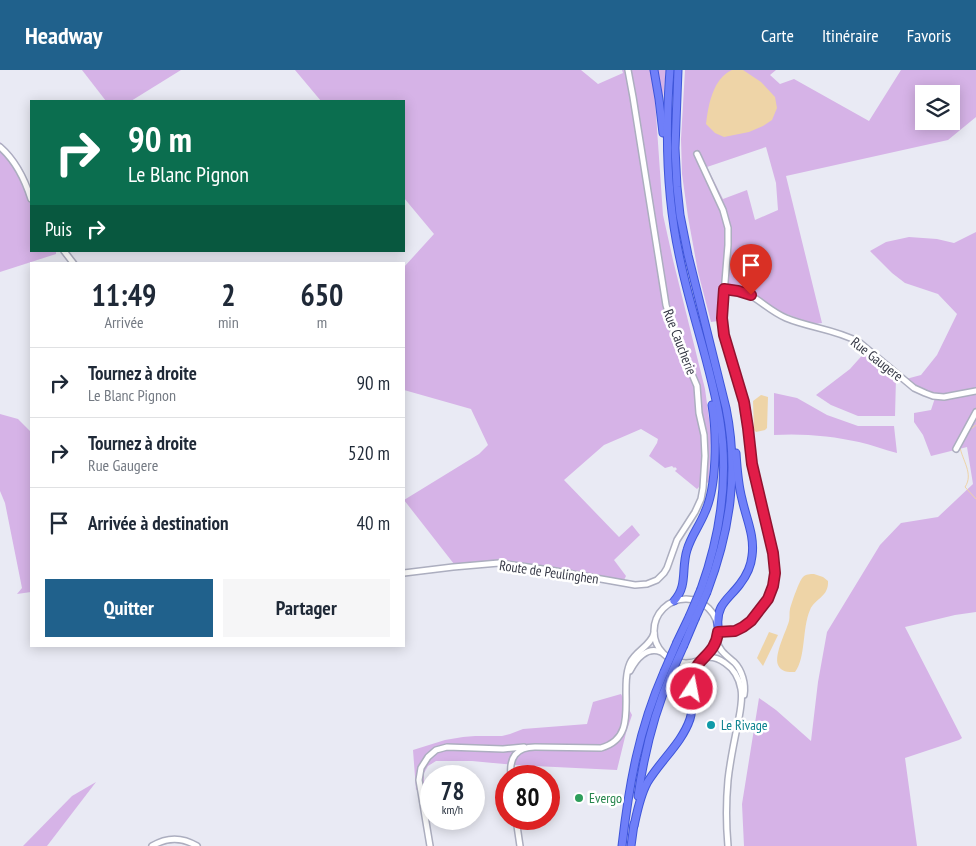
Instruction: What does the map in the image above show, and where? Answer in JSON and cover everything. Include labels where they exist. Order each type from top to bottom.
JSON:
[{"type":"highway","points":[[654,70],[667,155]]},
{"type":"highway","points":[[670,70],[667,107],[667,155],[670,196],[683,275],[716,404],[723,448],[721,513],[704,591]]},
{"type":"highway","points":[[622,846],[634,761],[650,707],[668,673],[717,564],[726,530],[731,497],[731,443],[727,413],[687,250],[679,202],[676,148],[678,70]]},
{"type":"highway","points":[[706,323],[731,410],[740,490],[753,547],[746,575],[720,608],[718,629]]},
{"type":"highway","points":[[674,601],[682,588],[687,548],[708,505],[712,482],[715,422],[697,328]]},
{"type":"highway","points":[[634,826],[647,783],[688,724],[692,708],[693,675],[698,664],[704,658]]},
{"type":"highway","points":[[631,846],[640,784],[650,736],[668,673]]},
{"type":"street","name":"Rue Caucherie","points":[[628,70],[666,305],[673,329],[697,386],[705,456],[704,488],[701,499],[677,540],[667,568],[657,580],[647,584],[635,585]]},
{"type":"street","points":[[0,147],[20,172],[30,197]]},
{"type":"street","points":[[697,154],[723,210],[728,228],[722,318],[724,335],[744,402],[752,464],[773,553],[775,573],[768,599],[751,621],[735,631],[718,629]]},
{"type":"street","points":[[65,252],[72,262]]},
{"type":"street","name":"Rue Gaugere","points":[[724,289],[751,295],[772,311],[788,319],[852,338],[914,388],[925,393],[944,397],[976,391]]},
{"type":"street","points":[[956,449],[976,412]]},
{"type":"street","name":"Route de Peulinghen","points":[[405,573],[499,563],[635,585]]},
{"type":"street","points":[[661,652],[656,643],[654,633],[655,623],[665,606],[674,601],[687,599],[700,602],[711,611],[715,618],[718,629],[718,646],[735,663],[742,676],[745,690],[727,790],[728,846]]},
{"type":"street","points":[[430,846],[419,780],[420,771],[425,759],[433,752],[444,748],[501,749],[527,747],[596,749],[606,747],[621,734],[624,726],[628,668],[632,659],[650,642],[654,633]]},
{"type":"street","points":[[704,658],[713,648],[717,639]]},
{"type":"street","points":[[627,678],[632,666],[641,656],[652,650],[661,652],[681,663],[691,663],[709,657],[718,659],[735,672],[741,686],[741,705]]},
{"type":"street","points":[[510,765],[516,754],[527,747]]},
{"type":"street","points":[[501,749],[510,759],[510,765]]},
{"type":"street","points":[[518,830],[520,846]]},
{"type":"street","points":[[152,846],[160,841],[174,838],[185,840],[197,846]]},
{"type":"shaded area","points":[[82,70],[181,70],[133,100],[105,100]]},
{"type":"shaded area","points":[[295,70],[581,70],[598,84],[623,73],[622,70],[666,70],[663,98],[655,100],[663,215],[705,389],[711,433],[709,482],[697,489],[675,471],[677,469],[675,467],[665,468],[649,456],[658,439],[641,429],[604,445],[564,480],[619,537],[632,525],[640,535],[614,560],[626,576],[624,580],[510,561],[454,564],[405,501],[405,499],[479,454],[488,445],[471,409],[405,390],[405,266],[434,234],[405,199],[405,100],[320,100]]},
{"type":"shaded area","points":[[685,70],[776,70],[770,75],[780,84],[794,79],[869,121],[901,70],[976,70],[976,117],[948,140],[786,176],[822,323],[814,324],[770,308],[752,293],[730,284],[721,291],[718,321],[711,322],[698,272],[682,174],[681,139]],"holes":[[[766,147],[776,183],[778,210],[755,220],[747,190],[723,199],[707,167]]]},
{"type":"shaded area","points":[[732,70],[743,70],[761,82],[775,97],[777,108],[772,120],[763,126],[749,132],[724,137],[715,133],[706,124],[710,101],[716,86],[720,79]]},
{"type":"shaded area","points":[[0,142],[19,164],[30,188],[30,252],[56,252],[56,254],[0,272]]},
{"type":"shaded area","points":[[976,232],[976,387],[946,393],[925,391],[906,379],[921,375],[937,355],[957,314],[938,294],[905,283],[870,251],[886,242],[909,237],[937,239],[954,243]]},
{"type":"shaded area","points":[[866,351],[896,378],[895,416],[858,416],[831,405],[816,395],[850,369]]},
{"type":"shaded area","points":[[976,392],[976,612],[905,627],[962,738],[905,758],[917,846],[744,846],[742,804],[759,698],[776,710],[811,741],[818,682],[827,632],[880,545],[901,523],[938,517],[973,484],[967,447],[931,456],[923,435],[914,422],[914,413],[931,410],[935,398],[956,397]]},
{"type":"shaded area","points":[[774,393],[797,398],[827,415],[858,426],[894,426],[897,453],[839,438],[774,435]]},
{"type":"shaded area","points":[[761,395],[768,397],[767,428],[756,432],[754,430],[753,401]]},
{"type":"shaded area","points":[[0,414],[18,419],[30,431],[30,592],[17,594],[22,588],[5,503],[0,491]]},
{"type":"shaded area","points":[[814,574],[828,581],[828,586],[824,594],[810,610],[801,659],[795,672],[785,671],[778,665],[777,660],[789,621],[790,609],[801,579],[805,575]]},
{"type":"shaded area","points":[[769,632],[778,635],[763,666],[757,658]]},
{"type":"shaded area","points":[[621,694],[632,715],[617,770],[560,767],[560,765],[436,761],[430,765],[420,765],[420,788],[416,790],[413,750],[445,740],[463,737],[502,736],[523,729],[587,724],[593,702]]},
{"type":"shaded area","points":[[96,782],[47,846],[23,846],[72,796]]},
{"type":"waterway","points":[[967,432],[976,425]]},
{"type":"waterway","points":[[960,447],[968,472],[965,487],[976,499]]},
{"type":"place","name":"Le Rivage","points":[[711,725]]},
{"type":"place","name":"Evergo","points":[[579,798]]},
{"type":"route","points":[[692,689],[695,668],[713,648],[718,632],[735,631],[751,621],[768,599],[775,573],[773,553],[752,464],[744,402],[726,343],[722,318],[724,289],[751,295]]}]
